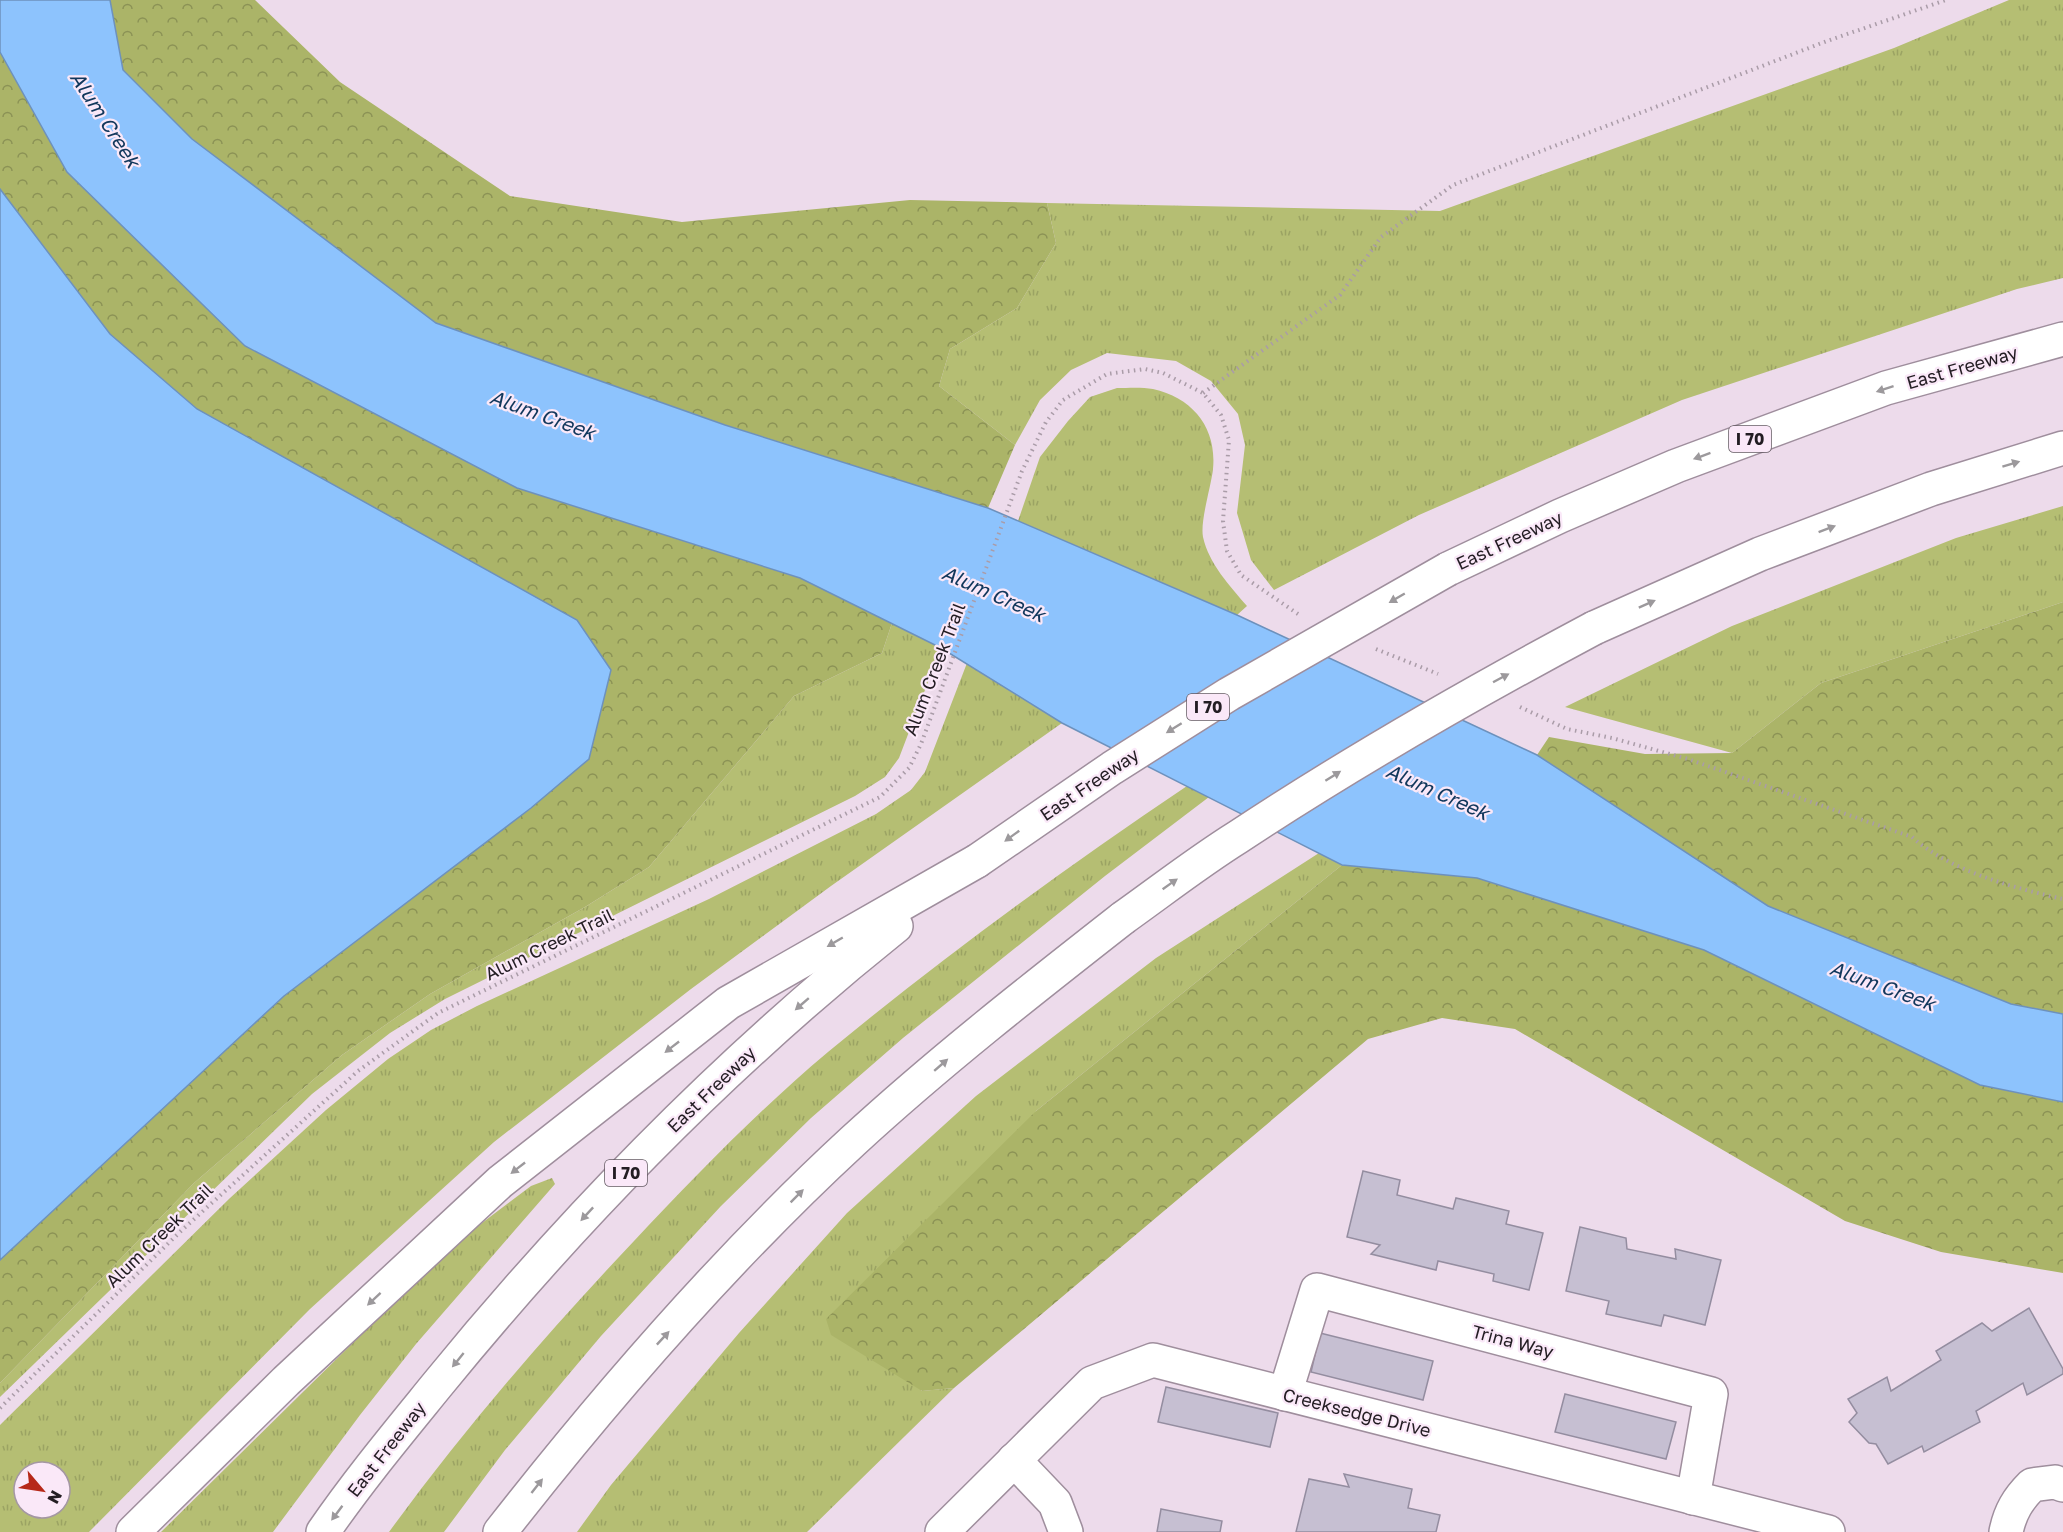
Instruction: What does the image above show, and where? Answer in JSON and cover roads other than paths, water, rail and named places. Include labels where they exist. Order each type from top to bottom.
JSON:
[{"type":"main road","name":"East Freeway","points":[[323,1532],[382,1452],[467,1348],[546,1258],[641,1156],[802,1003],[977,861],[1112,768],[1229,694],[1448,569],[1560,516],[1698,458],[1886,388],[2063,339]]},
{"type":"main road","points":[[500,1532],[569,1444],[636,1367],[746,1248],[853,1141],[998,1016],[1123,918],[1236,837],[1354,763],[1473,693],[1594,628],[1760,554],[1931,489],[2063,448]]},
{"type":"main road","points":[[133,1532],[286,1381],[500,1182],[728,1003],[977,861]]},
{"type":"main road","name":"Trina Way","points":[[1285,1394],[1317,1290],[1711,1394],[1693,1498]]},
{"type":"main road","name":"Creeksedge Drive","points":[[942,1532],[1092,1383],[1153,1360],[1828,1532]]},
{"type":"main road","points":[[1014,1460],[1054,1503],[1066,1532]]},
{"type":"main road","points":[[2006,1532],[2009,1518],[2019,1498],[2032,1485],[2055,1482],[2063,1485]]},
{"type":"water","name":"Alum Creek","points":[[0,0],[110,0],[123,70],[192,139],[436,323],[725,425],[988,508],[1237,615],[1537,755],[1768,906],[2011,1004],[2063,1014],[2063,1102],[1980,1085],[1704,950],[1477,878],[1342,865],[1062,723],[941,648],[800,578],[517,488],[245,346],[67,172],[0,52]]},
{"type":"water","points":[[0,189],[110,334],[197,409],[577,620],[611,670],[589,759],[531,808],[284,996],[0,1260]]}]
